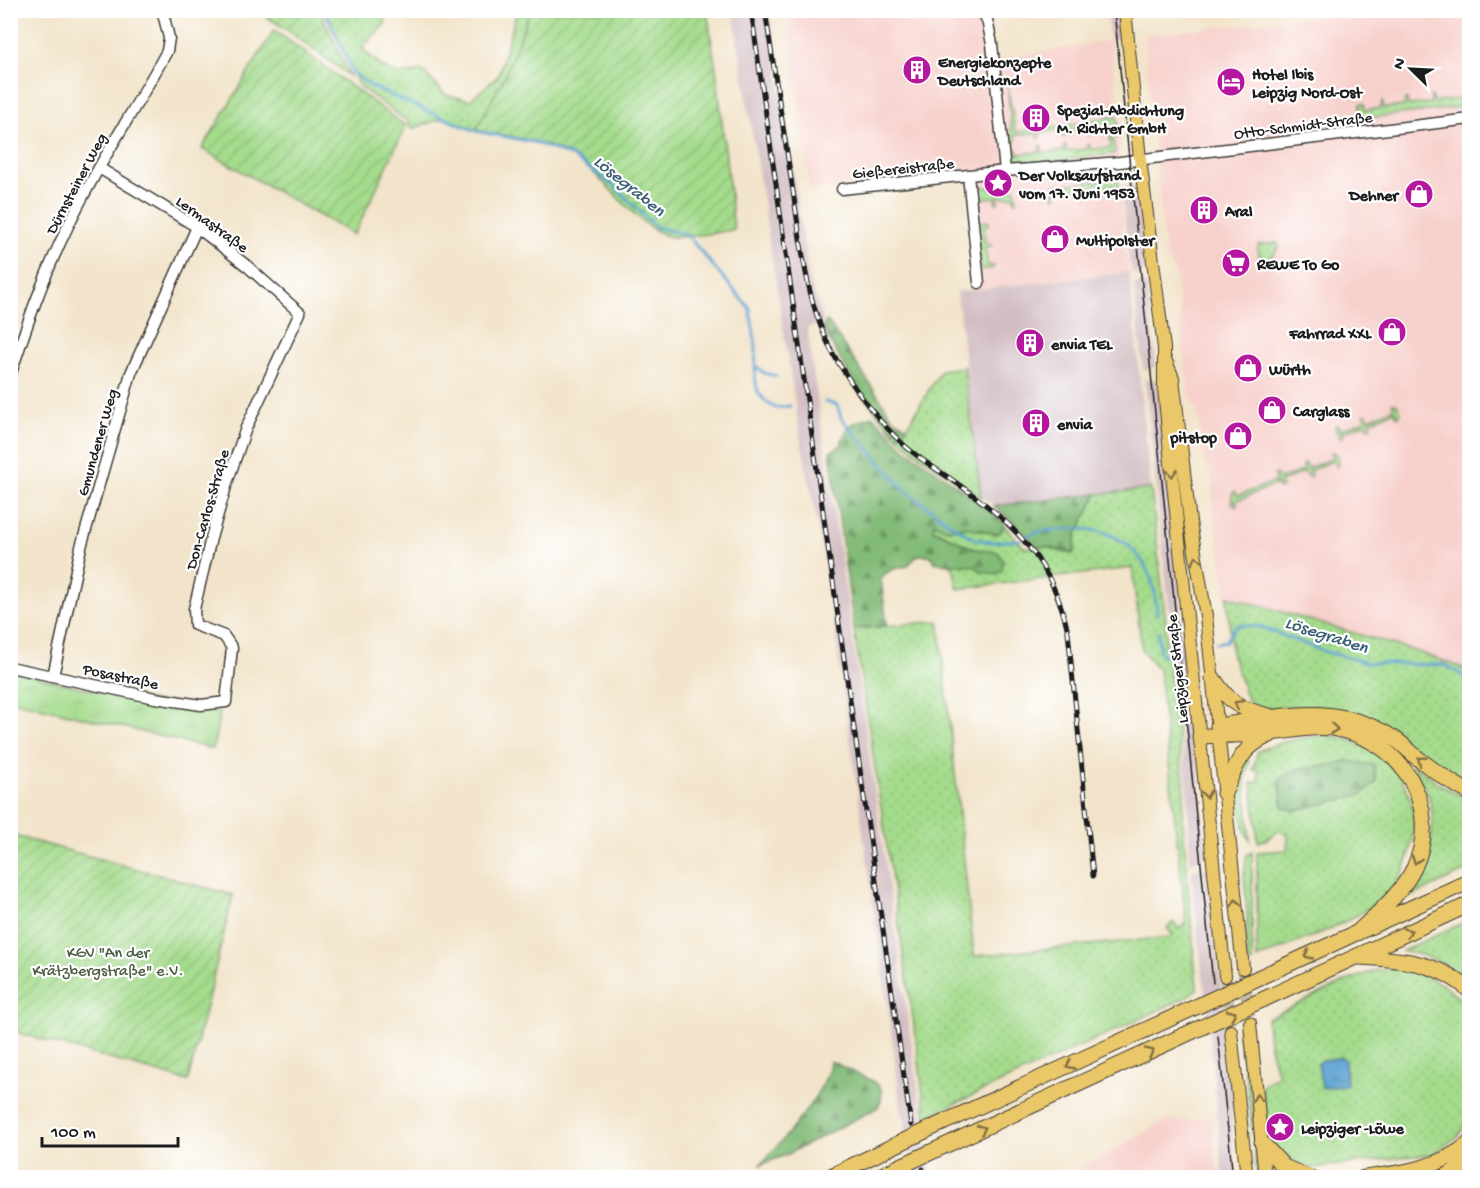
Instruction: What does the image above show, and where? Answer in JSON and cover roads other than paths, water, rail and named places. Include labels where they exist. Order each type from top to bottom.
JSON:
[{"type":"highway","points":[[1213,678],[1236,705],[1272,717]]},
{"type":"highway","points":[[1218,731],[1272,717],[1323,714],[1357,720],[1377,728],[1398,741],[1419,759],[1470,793]]},
{"type":"highway","points":[[1200,733],[1276,732],[1335,728],[1372,740],[1395,759],[1413,782],[1420,802],[1423,831],[1415,865],[1397,893],[1357,933]]},
{"type":"highway","points":[[1224,793],[1245,750],[1256,741],[1276,732]]},
{"type":"highway","points":[[827,1178],[1470,881]]},
{"type":"highway","points":[[876,1178],[1470,904]]},
{"type":"highway","points":[[1355,956],[1414,961],[1437,969],[1470,991]]},
{"type":"highway","points":[[1262,1143],[1284,1167],[1310,1178]]},
{"type":"highway","points":[[1365,1178],[1433,1166],[1470,1143]]},
{"type":"highway","points":[[1441,1178],[1448,1176],[1470,1161]]},
{"type":"main road","name":"Leipziger Straße","points":[[1125,10],[1140,159],[1165,357],[1164,388],[1225,976]]},
{"type":"main road","name":"Leipziger Straße","points":[[1165,357],[1173,378],[1190,522],[1204,597],[1243,968]]},
{"type":"main road","points":[[1250,1023],[1265,1178]]},
{"type":"main road","points":[[1231,1032],[1247,1178]]},
{"type":"street","name":"Dürnsteiner Weg","points":[[10,376],[32,307],[68,225],[167,51],[169,38],[164,10]]},
{"type":"street","points":[[981,10],[987,20],[992,44],[1005,171]]},
{"type":"street","name":"Otto-Schmidt-Straße","points":[[1005,171],[1101,164],[1470,119]]},
{"type":"street","name":"Lermastraße","points":[[99,168],[197,227],[247,266],[300,313]]},
{"type":"street","name":"Gießereistraße","points":[[842,189],[1005,171]]},
{"type":"street","name":"Gießereistraße","points":[[968,175],[979,283]]},
{"type":"street","name":"Gmundener Weg","points":[[53,676],[81,547],[131,372],[197,227]]},
{"type":"street","name":"Don-Carlos-Straße","points":[[226,702],[232,648],[224,636],[195,625],[194,609],[210,538],[246,428],[300,313]]},
{"type":"street","name":"Posastraße","points":[[10,667],[176,702],[201,705],[226,702]]},
{"type":"water","points":[[1341,1057],[1345,1061],[1347,1085],[1322,1088],[1319,1061]]},
{"type":"waterway","name":"Lösegraben","points":[[325,10],[353,73],[372,87],[479,132],[534,142],[571,156],[613,185],[656,227],[687,235],[750,309],[756,347],[755,378],[758,392],[772,406],[777,408],[790,406]]},
{"type":"waterway","points":[[755,365],[764,373],[776,376]]},
{"type":"waterway","name":"Lösegraben","points":[[825,402],[837,405],[841,418],[906,491],[955,527],[975,539],[993,542],[1020,540]]},
{"type":"waterway","name":"Lösegraben","points":[[1026,537],[1042,531],[1079,529],[1098,531],[1115,537],[1129,546],[1149,574],[1155,593],[1157,614]]},
{"type":"waterway","name":"Lösegraben","points":[[1216,643],[1226,641],[1235,627],[1239,625],[1261,627],[1323,651],[1368,663],[1444,665],[1458,672],[1470,682]]},
{"type":"waterway","name":"Lösegraben","points":[[1158,632],[1160,652],[1172,657],[1185,653]]},
{"type":"tunnel","points":[[1243,968],[1250,1023]]},
{"type":"tunnel","points":[[1225,976],[1231,1031]]},
{"type":"tram line","points":[[1114,10],[1213,983]]},
{"type":"tram line","points":[[1218,1036],[1233,1178]]},
{"type":"railway","points":[[751,10],[911,1125]]},
{"type":"railway","points":[[765,10],[807,279],[829,346],[862,398],[894,436],[916,455],[978,499],[1014,530],[1042,565],[1061,607],[1068,632],[1093,876]]},
{"type":"railway","points":[[923,1169],[925,1178]]},
{"type":"place","name":"Energiekonzepte Deutschland","points":[[917,70]]},
{"type":"place","name":"Hotel Ibis Leipzig Nord-Ost","points":[[1231,82]]},
{"type":"place","name":"Spezial-Abdichtung M. Richter GmbH","points":[[1036,118]]},
{"type":"place","name":"Der Volksaufstand vom 17. Juni 1953","points":[[998,183]]},
{"type":"place","name":"Dehner","points":[[1419,194]]},
{"type":"place","name":"Aral","points":[[1204,210]]},
{"type":"place","name":"Multipolster","points":[[1055,239]]},
{"type":"place","name":"REWE To Go","points":[[1236,263]]},
{"type":"place","name":"Fahrrad XXL","points":[[1392,332]]},
{"type":"place","name":"envia TEL","points":[[1030,343]]},
{"type":"place","name":"Würth","points":[[1248,368]]},
{"type":"place","name":"Carglass","points":[[1272,410]]},
{"type":"place","name":"envia","points":[[1036,423]]},
{"type":"place","name":"pitstop","points":[[1238,436]]},
{"type":"place","name":"Leipziger -Löwe","points":[[1280,1127]]},
{"type":"park label","name":"KGV \"An der Krätzbergstraße\" e.V.","points":[[108,960]]}]
